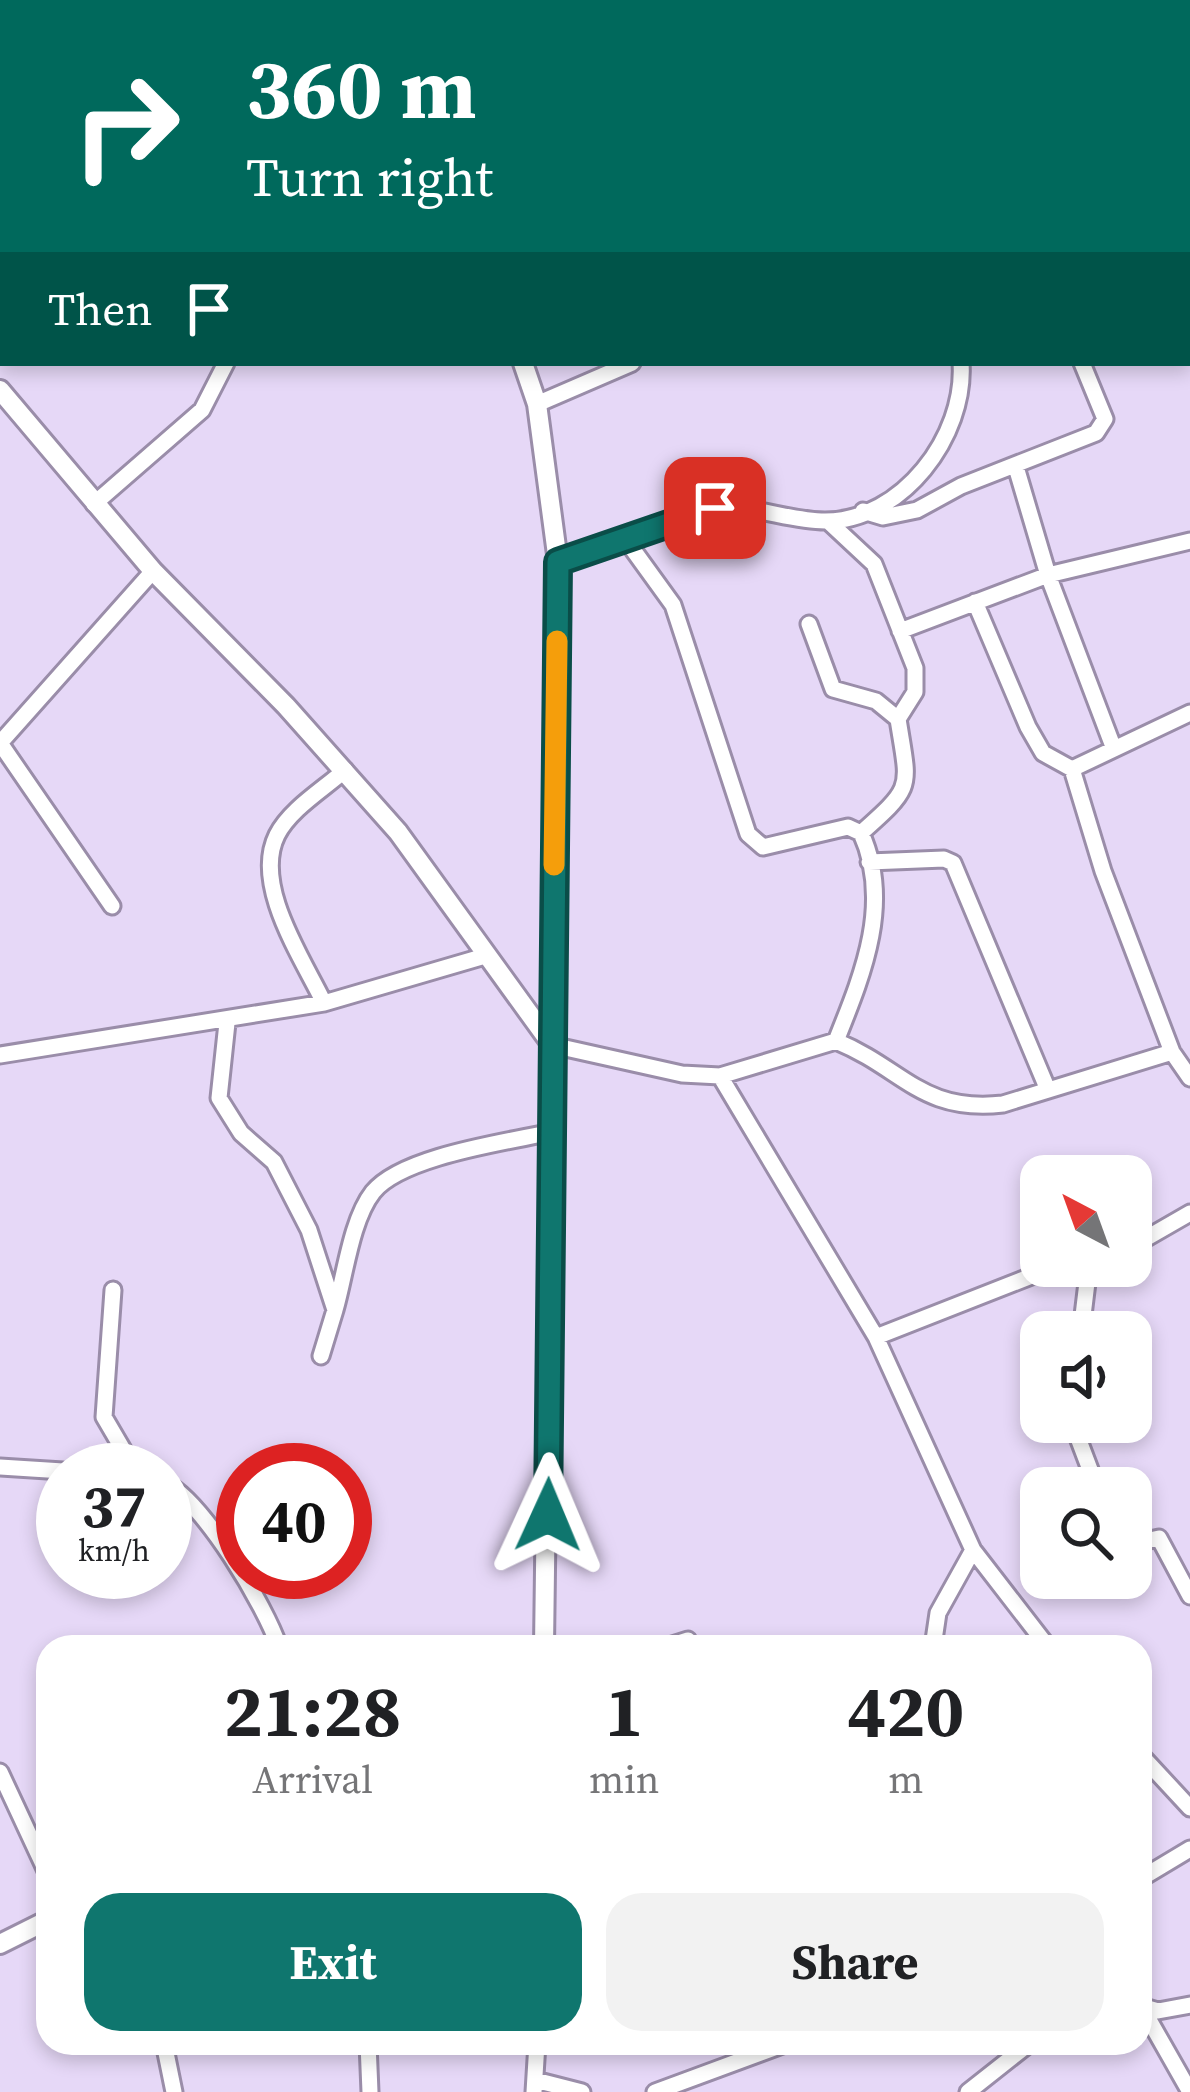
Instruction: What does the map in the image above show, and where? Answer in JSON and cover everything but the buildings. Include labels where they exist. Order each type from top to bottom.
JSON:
[{"type":"street","points":[[94,505],[202,410],[224,366]]},
{"type":"street","points":[[524,366],[537,404],[558,562],[544,1635]]},
{"type":"street","points":[[537,404],[625,366]]},
{"type":"street","points":[[558,562],[715,508],[829,522],[902,493],[932,462],[948,427],[961,366]]},
{"type":"street","points":[[863,511],[900,515],[1102,426],[1105,419],[1083,366]]},
{"type":"street","points":[[4,401],[153,571],[345,770],[398,832],[552,1045],[682,1074],[720,1076],[836,1041],[933,1100],[974,1107],[1172,1052]]},
{"type":"street","points":[[1016,467],[1048,574],[1114,749]]},
{"type":"street","points":[[829,522],[874,564],[915,668],[916,692],[898,719]]},
{"type":"street","points":[[626,540],[673,605],[748,834],[763,847],[848,827],[861,833],[869,862],[874,937],[836,1041]]},
{"type":"street","points":[[900,631],[1048,574],[1190,541]]},
{"type":"street","points":[[112,906],[0,743],[153,571]]},
{"type":"street","points":[[976,602],[1042,753],[1072,769],[1103,871],[1172,1052],[1190,1078]]},
{"type":"street","points":[[809,624],[833,689],[876,701],[898,719],[908,783],[900,798],[861,833]]},
{"type":"street","points":[[1072,769],[1190,713]]},
{"type":"street","points":[[324,1003],[284,919],[272,878],[273,854],[275,838],[287,820],[345,770]]},
{"type":"street","points":[[869,862],[944,859],[953,863],[1048,1090]]},
{"type":"street","points":[[0,1054],[226,1023],[324,1003],[485,956]]},
{"type":"street","points":[[226,1023],[219,1098],[241,1133],[274,1162],[309,1230],[335,1310]]},
{"type":"street","points":[[720,1076],[876,1337],[973,1550],[1039,1635]]},
{"type":"street","points":[[321,1356],[370,1194],[390,1177],[469,1150],[552,1132]]},
{"type":"street","points":[[1152,1235],[1190,1213]]},
{"type":"street","points":[[876,1337],[1020,1281]]},
{"type":"street","points":[[113,1290],[104,1417],[119,1443]]},
{"type":"street","points":[[0,1467],[36,1469]]},
{"type":"street","points":[[192,1514],[234,1560],[275,1635]]},
{"type":"street","points":[[1152,1540],[1159,1538],[1190,1596]]},
{"type":"street","points":[[934,1635],[938,1612],[973,1550]]},
{"type":"street","points":[[1152,1767],[1190,1808]]},
{"type":"street","points":[[0,1772],[36,1848]]},
{"type":"street","points":[[1152,1872],[1190,1849]]},
{"type":"street","points":[[0,1944],[36,1926]]},
{"type":"street","points":[[1152,2009],[1190,2005]]},
{"type":"street","points":[[1152,2026],[1190,2092]]},
{"type":"street","points":[[166,2055],[174,2092]]},
{"type":"street","points":[[368,2055],[370,2092]]},
{"type":"street","points":[[536,2055],[535,2086],[582,2092]]},
{"type":"street","points":[[655,2092],[734,2055]]},
{"type":"street","points":[[968,2092],[1015,2055]]},
{"type":"street","points":[[690,2079],[708,2092]]},
{"type":"slow traffic","points":[[554,865],[557,641]]},
{"type":"route","points":[[548,1515],[558,562],[715,508]]}]
